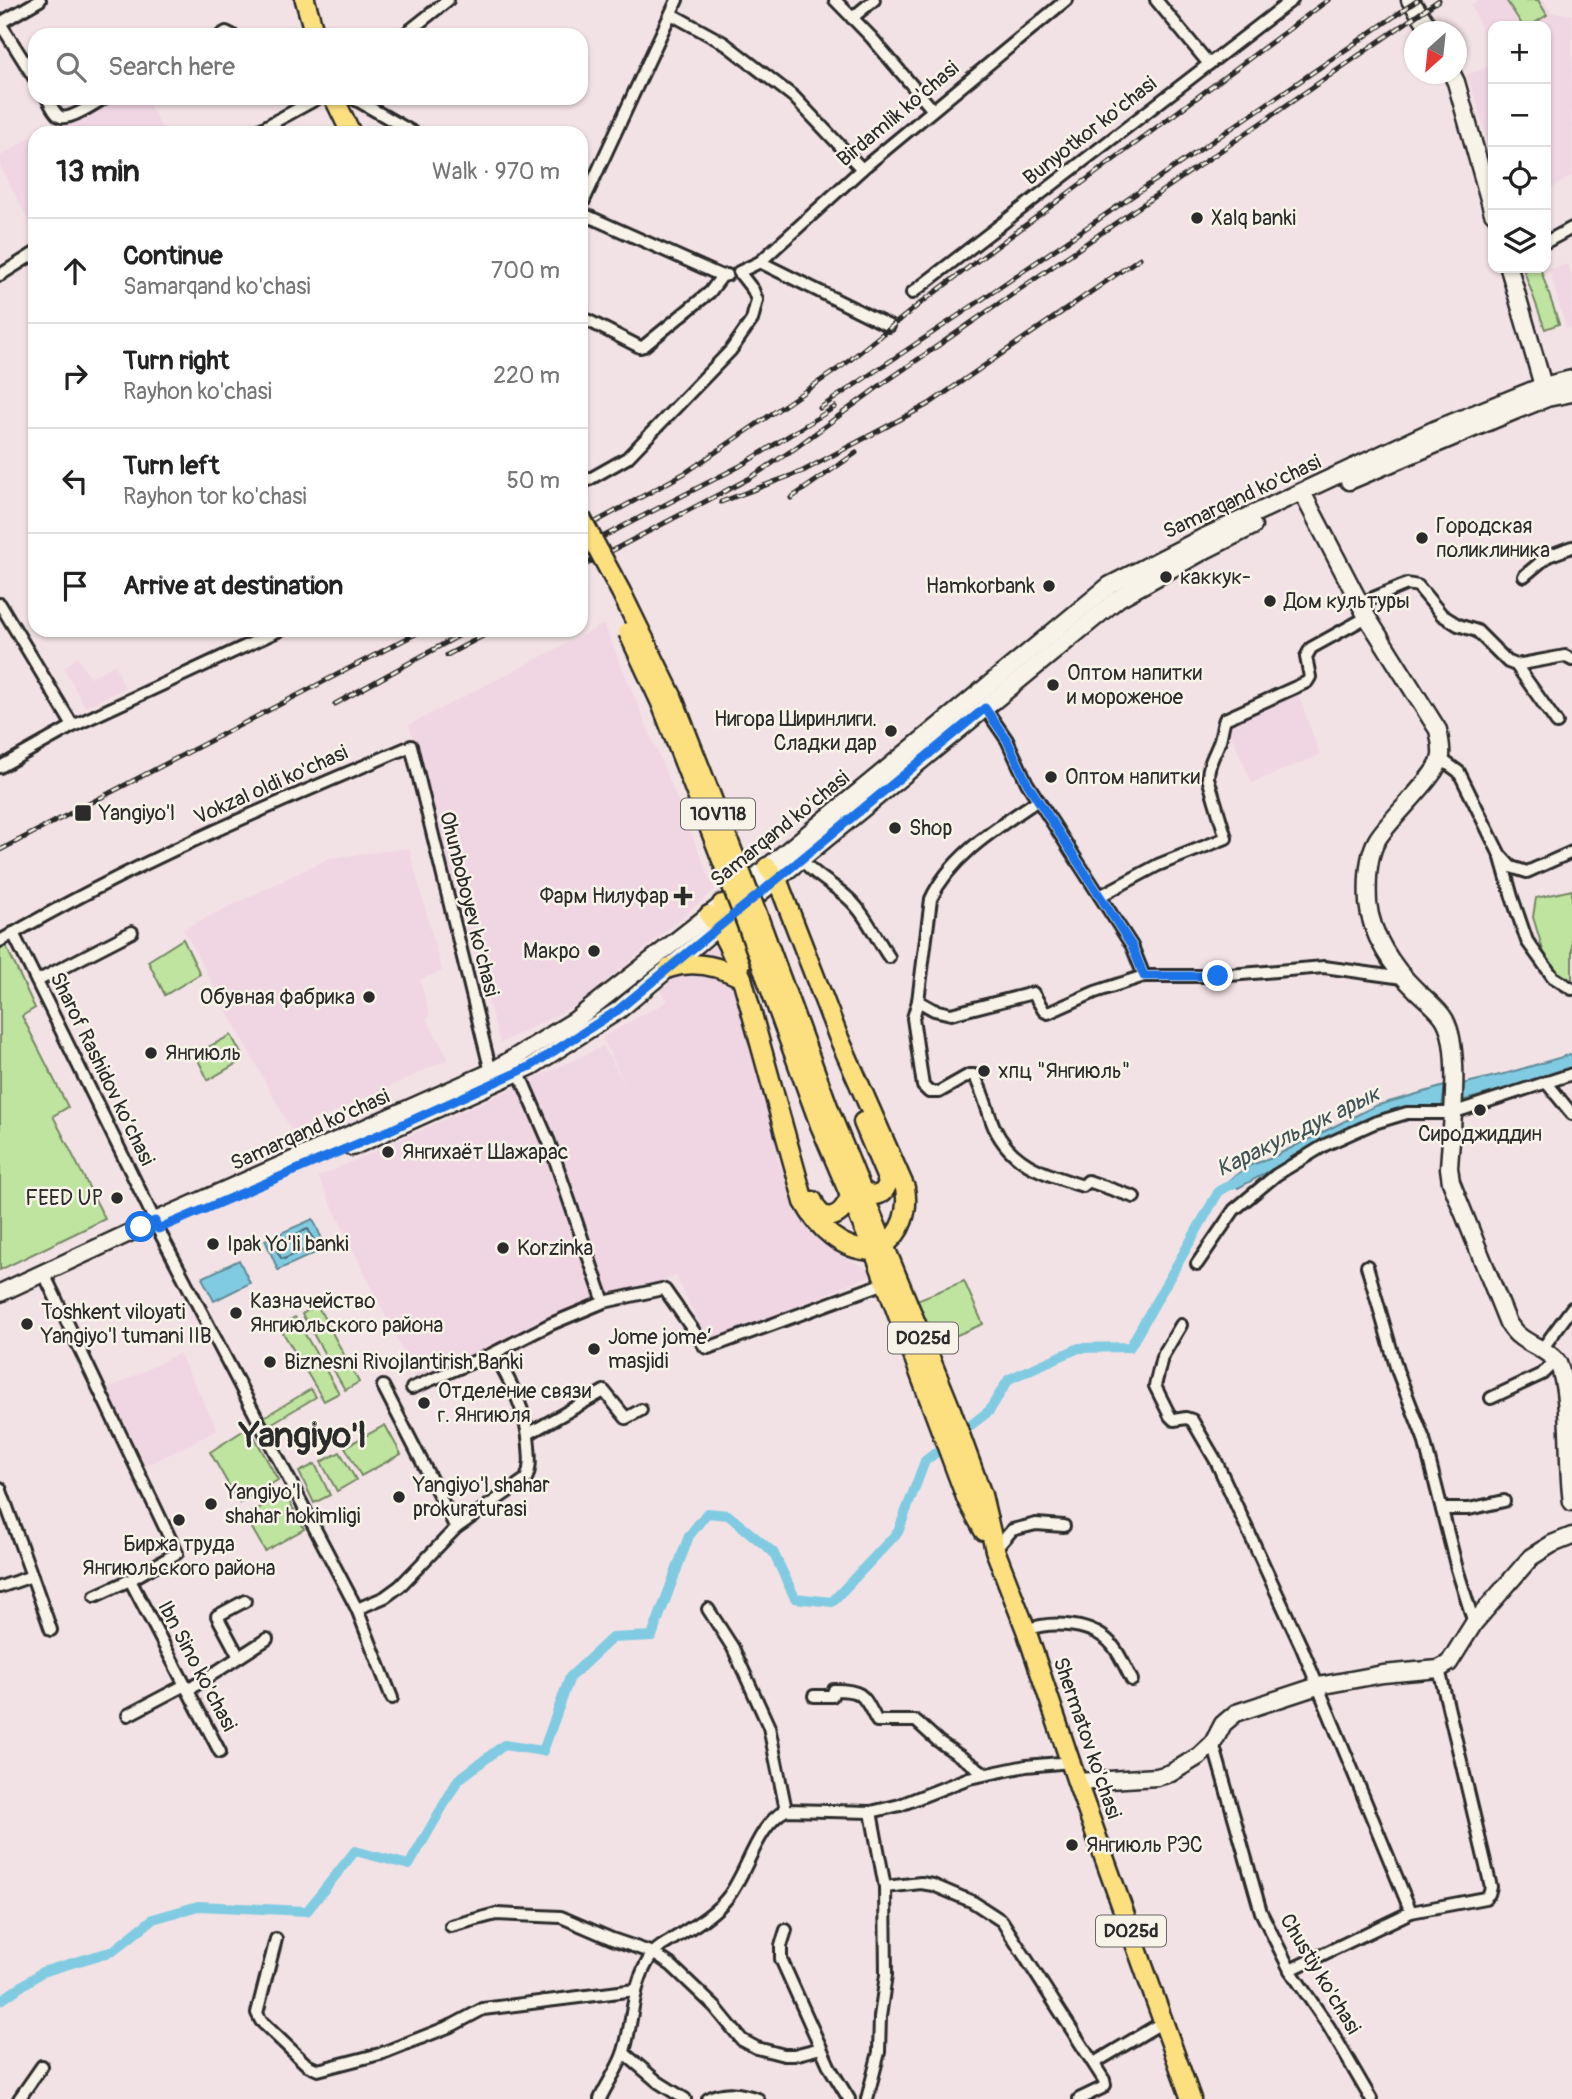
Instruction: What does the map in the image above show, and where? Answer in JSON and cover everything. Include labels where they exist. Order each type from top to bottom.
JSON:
[{"type":"main road","points":[[305,0],[313,28]]},
{"type":"main road","points":[[1410,0],[1424,21]]},
{"type":"main road","points":[[1457,84],[1492,210]]},
{"type":"main road","points":[[336,105],[341,126]]},
{"type":"main road","points":[[337,105],[348,126]]},
{"type":"main road","points":[[1510,273],[1545,392]]},
{"type":"main road","name":"Samarqand ko'chasi","points":[[797,853],[985,708],[1119,598],[1207,549],[1306,500],[1572,379]]},
{"type":"main road","name":"Samarqand ko'chasi","points":[[0,1293],[491,1072],[574,1021],[720,916],[768,877],[1110,585],[1200,539],[1434,430],[1545,392],[1572,393]]},
{"type":"main road","points":[[1306,500],[1363,610],[1438,730],[1441,759],[1435,771],[1375,842],[1370,859],[1368,904],[1383,947],[1403,978],[1444,1018],[1450,1030],[1454,1075],[1449,1168],[1451,1182],[1508,1323],[1518,1335],[1556,1360],[1565,1375],[1572,1448],[1569,1482],[1572,1502]]},
{"type":"main road","name":"10V118","points":[[588,531],[672,696],[757,914],[826,1123]]},
{"type":"main road","name":"10V118","points":[[588,555],[611,596],[661,703],[878,1249]]},
{"type":"main road","points":[[720,916],[773,1052],[794,1139],[815,1206],[822,1215],[833,1216],[842,1211],[856,1193],[881,1195],[887,1188],[888,1181],[833,1054],[768,877]]},
{"type":"main road","points":[[720,916],[742,978],[804,1202],[816,1221],[832,1237],[858,1250],[878,1249],[896,1235],[902,1224],[907,1203],[905,1188],[768,877]]},
{"type":"main road","name":"Samarqand ko'chasi","points":[[0,1301],[156,1225],[390,1130],[519,1073],[618,1010],[669,968],[720,916]]},
{"type":"main road","points":[[669,968],[680,965],[712,966],[742,978]]},
{"type":"main road","name":"D025d","points":[[878,1249],[885,1283],[941,1406]]},
{"type":"main road","name":"D025d","points":[[878,1249],[941,1406]]},
{"type":"main road","name":"Shermatov ko'chasi","points":[[941,1406],[1026,1630],[1077,1782],[1191,2099]]},
{"type":"main road","points":[[1077,1782],[1157,1777],[1171,1773],[1199,1756],[1213,1743],[1223,1724],[1236,1713],[1318,1686],[1383,1674],[1439,1669],[1449,1663],[1474,1623],[1531,1558],[1552,1544],[1572,1536]]},
{"type":"street","points":[[28,68],[0,23],[40,0]]},
{"type":"street","points":[[432,0],[434,12]]},
{"type":"street","points":[[413,28],[448,0]]},
{"type":"street","points":[[588,192],[677,0]]},
{"type":"street","points":[[835,0],[871,37],[932,109]]},
{"type":"street","points":[[852,18],[874,0]]},
{"type":"street","name":"Birdamlik ko'chasi","points":[[760,262],[932,109],[1066,0]]},
{"type":"street","points":[[1156,0],[1209,64]]},
{"type":"street","name":"Bunyotkor ko'chasi","points":[[912,293],[1292,0]]},
{"type":"street","points":[[671,14],[724,43],[794,97],[862,169]]},
{"type":"street","points":[[51,105],[58,116],[69,117],[91,105]]},
{"type":"street","points":[[267,126],[305,105]]},
{"type":"street","points":[[365,105],[402,126]]},
{"type":"street","points":[[588,216],[722,276],[739,272],[760,262],[889,326]]},
{"type":"street","points":[[1551,239],[1572,228]]},
{"type":"street","points":[[0,275],[28,257]]},
{"type":"street","points":[[588,480],[627,458],[731,350],[752,320],[757,300],[739,272]]},
{"type":"street","points":[[588,321],[640,347],[644,346],[710,292],[722,276]]},
{"type":"street","points":[[1524,576],[1548,556],[1572,547]]},
{"type":"street","points":[[1100,896],[1158,865],[1226,838],[1208,778],[1211,758],[1218,746],[1225,719],[1307,682],[1310,677],[1306,657],[1311,648],[1363,610],[1408,584],[1418,586],[1442,615],[1458,625],[1477,631],[1508,662],[1516,665],[1564,656],[1572,660]]},
{"type":"street","points":[[0,605],[73,726]]},
{"type":"street","points":[[0,767],[73,726],[265,637]]},
{"type":"street","points":[[1516,665],[1557,723]]},
{"type":"street","points":[[985,708],[1007,740],[1027,783],[1132,946],[1144,976]]},
{"type":"street","name":"Vokzal oldi ko'chasi","points":[[0,941],[118,878],[251,813],[411,746]]},
{"type":"street","name":"Ohunboboyev ko'chasi","points":[[411,746],[491,1072]]},
{"type":"street","points":[[1441,759],[1459,772],[1500,855],[1527,942],[1553,977],[1572,989]]},
{"type":"street","points":[[1038,800],[960,859],[937,886],[932,899],[918,1001],[914,1010],[913,1028],[923,1086],[929,1092],[939,1092],[969,1075],[974,1075],[1000,1137],[1021,1162],[1036,1171],[1083,1186],[1088,1181],[1135,1197]]},
{"type":"street","points":[[1500,855],[1511,867],[1527,873],[1572,852]]},
{"type":"street","points":[[797,853],[816,875],[858,908],[888,957]]},
{"type":"street","points":[[37,981],[132,932]]},
{"type":"street","name":"Sharof Rashidov ko’chasi","points":[[13,933],[156,1225],[357,1609],[392,1698]]},
{"type":"street","points":[[918,1001],[934,1010],[951,1014],[1033,993],[1048,1013],[1095,992],[1144,976],[1218,976],[1324,967],[1403,978]]},
{"type":"street","points":[[519,1073],[549,1142],[604,1302]]},
{"type":"street","points":[[1197,1264],[1242,1197],[1325,1145],[1374,1123],[1407,1113],[1452,1113],[1572,1074]]},
{"type":"street","points":[[1546,1082],[1572,1114]]},
{"type":"street","points":[[1367,1266],[1397,1370],[1424,1439],[1457,1569],[1474,1623]]},
{"type":"street","points":[[46,1278],[177,1553],[130,1580],[95,1595]]},
{"type":"street","points":[[412,1388],[604,1302],[662,1289],[666,1290],[708,1348],[885,1283]]},
{"type":"street","points":[[1542,1349],[1572,1308]]},
{"type":"street","points":[[1181,1325],[1161,1357],[1155,1386],[1170,1416],[1174,1420],[1192,1420],[1216,1461],[1318,1686],[1411,1912]]},
{"type":"street","points":[[357,1609],[385,1597],[400,1586],[456,1528],[526,1479],[530,1465],[527,1422],[517,1394],[494,1353]]},
{"type":"street","points":[[1491,1398],[1542,1374],[1556,1360]]},
{"type":"street","points":[[383,1386],[456,1528]]},
{"type":"street","points":[[528,1434],[604,1391],[626,1418],[641,1410]]},
{"type":"street","points":[[0,1488],[51,1630]]},
{"type":"street","points":[[1442,1509],[1469,1509],[1504,1501]]},
{"type":"street","points":[[995,1550],[1012,1530],[1035,1524],[1064,1526]]},
{"type":"street","points":[[0,1587],[32,1576]]},
{"type":"street","name":"Ibn Sino ko'chasi","points":[[130,1580],[220,1752]]},
{"type":"street","points":[[239,1657],[216,1616],[245,1601]]},
{"type":"street","points":[[708,1609],[733,1648],[769,1727],[786,1810]]},
{"type":"street","points":[[1026,1630],[1035,1626],[1065,1626],[1092,1630],[1112,1645],[1132,1680]]},
{"type":"street","points":[[128,1715],[187,1687],[267,1639]]},
{"type":"street","points":[[1290,1970],[1411,1912],[1485,1898],[1489,1894],[1491,1887],[1439,1669]]},
{"type":"street","points":[[814,1696],[832,1696],[834,1690],[853,1690],[863,1696],[877,1721],[916,1721],[938,1741],[986,1774]]},
{"type":"street","name":"Chustiy ko'chasi","points":[[1213,1743],[1261,1912],[1290,1970],[1329,2028],[1371,2099]]},
{"type":"street","points":[[600,2099],[624,2053],[635,1990],[653,1953],[711,1914],[726,1899],[739,1882],[767,1826],[777,1814],[786,1810],[871,1812],[900,1805],[969,1778],[1026,1766],[1071,1762]]},
{"type":"street","points":[[866,2099],[879,2052],[880,2017],[886,1975],[885,1887],[871,1812]]},
{"type":"street","points":[[885,1887],[921,1883],[933,1885],[973,1902],[1002,1921],[1104,2080],[1105,2085],[1079,2099]]},
{"type":"street","points":[[452,1926],[496,1914],[561,1917],[653,1953],[671,1965],[715,2007],[742,2040],[757,2048],[784,2055],[821,2048]]},
{"type":"street","points":[[786,1930],[781,1959],[821,2048],[849,2099]]},
{"type":"street","points":[[276,1939],[257,2013],[261,2021],[307,2065],[318,2070],[380,2054],[453,2025],[483,2009],[635,1990]]},
{"type":"street","points":[[1094,2063],[1163,2022]]},
{"type":"street","points":[[624,2053],[658,2082],[685,2099]]},
{"type":"street","points":[[19,2099],[42,2066]]},
{"type":"street","points":[[708,2099],[732,2092],[758,2099]]},
{"type":"shaded area","points":[[1478,0],[1544,0],[1551,12],[1572,15],[1572,176],[1551,189],[1551,21],[1488,21],[1488,44],[1471,5]]},
{"type":"shaded area","points":[[1488,67],[1488,144],[1476,100],[1467,75]]},
{"type":"shaded area","points":[[102,105],[149,105],[161,126],[59,126]]},
{"type":"shaded area","points":[[28,139],[28,220],[0,166],[0,156]]},
{"type":"shaded area","points":[[1568,264],[1572,279],[1572,327],[1566,329],[1550,273],[1551,268]]},
{"type":"shaded area","points":[[604,624],[715,890],[579,1004],[500,1043],[409,725],[579,637],[588,637],[588,632]]},
{"type":"shaded area","points":[[77,657],[90,677],[115,665],[125,688],[85,707],[64,668]]},
{"type":"shaded area","points":[[1297,691],[1320,755],[1252,783],[1226,724]]},
{"type":"shaded area","points":[[409,848],[442,971],[420,980],[430,1016],[427,1019],[449,1059],[292,1132],[183,929],[329,858]]},
{"type":"shaded area","points":[[711,946],[718,949],[728,971],[768,1107],[779,1162],[799,1218],[815,1236],[836,1252],[876,1273],[708,1343],[676,1276],[417,1381],[318,1177],[603,1046],[625,1084],[602,1037],[668,1001],[658,987]]},
{"type":"shaded area","points":[[179,1353],[218,1430],[146,1466],[108,1389]]},
{"type":"green space","points":[[1506,0],[1538,0],[1547,15],[1538,21],[1520,21]]},
{"type":"green space","points":[[1525,273],[1542,273],[1559,324],[1545,329]]},
{"type":"green space","points":[[1572,890],[1572,985],[1557,976],[1546,960],[1533,917],[1536,898]]},
{"type":"green space","points":[[183,939],[200,974],[165,995],[148,961]]},
{"type":"green space","points":[[6,946],[35,1008],[22,1016],[68,1107],[53,1116],[105,1219],[0,1270],[0,950]]},
{"type":"green space","points":[[231,1035],[244,1059],[208,1080],[195,1054]]},
{"type":"green space","points":[[964,1281],[983,1324],[936,1344],[917,1300]]},
{"type":"green space","points":[[317,1305],[359,1382],[345,1390],[302,1314]]},
{"type":"green space","points":[[295,1317],[339,1393],[324,1401],[279,1326]]},
{"type":"green space","points":[[311,1389],[316,1397],[269,1425],[264,1417]]},
{"type":"green space","points":[[385,1425],[401,1454],[361,1476],[345,1447]]},
{"type":"green space","points":[[249,1427],[278,1480],[239,1503],[210,1452]]},
{"type":"green space","points":[[340,1452],[356,1480],[337,1491],[321,1462]]},
{"type":"green space","points":[[315,1464],[330,1495],[314,1503],[299,1472]]},
{"type":"green space","points":[[285,1494],[304,1529],[265,1551],[245,1516]]},
{"type":"water","points":[[1572,1054],[1572,1071],[1461,1101],[1462,1084]]},
{"type":"water","name":"Каракульдук арык","points":[[1445,1086],[1442,1107],[1407,1110],[1373,1118],[1321,1142],[1238,1188],[1230,1180],[1248,1166],[1269,1159],[1375,1106]]},
{"type":"water","points":[[313,1219],[326,1248],[278,1270],[265,1240]]},
{"type":"water","points":[[239,1260],[250,1283],[214,1301],[202,1278]]},
{"type":"waterway","name":"Каракульдук арык","points":[[0,2001],[42,1972],[113,1951],[153,1919],[198,1906],[307,1911],[355,1851],[409,1865],[458,1780],[504,1745],[543,1751],[570,1677],[612,1638],[652,1636],[689,1536],[707,1513],[728,1515],[773,1552],[795,1598],[832,1602],[898,1532],[925,1461],[989,1411],[1009,1379],[1079,1348],[1130,1347],[1219,1191],[1245,1177]]},
{"type":"railway","points":[[588,526],[685,473],[845,364],[922,302],[1328,0]]},
{"type":"railway","points":[[820,408],[1418,0]]},
{"type":"railway","points":[[588,563],[750,478],[794,449],[878,387],[1439,0]]},
{"type":"railway","points":[[721,502],[803,471],[929,404],[1140,258]]},
{"type":"railway","points":[[588,544],[740,466],[835,407]]},
{"type":"railway","points":[[791,498],[856,453]]},
{"type":"railway","points":[[0,850],[410,637]]},
{"type":"railway","points":[[335,704],[456,637]]},
{"type":"railway","points":[[447,655],[481,637]]},
{"type":"place","name":"Xalq banki","points":[[1197,218]]},
{"type":"place","name":"Городская поликлиника","points":[[1422,538]]},
{"type":"place","name":"каккук-","points":[[1166,577]]},
{"type":"place","name":"Hamkorbank","points":[[1049,586]]},
{"type":"place","name":"Дом культуры","points":[[1270,601]]},
{"type":"place","name":"Оптом напитки и мороженое","points":[[1053,685]]},
{"type":"place","name":"Нигора Ширинлиги. Сладки дар","points":[[891,731]]},
{"type":"place","name":"Оптом напитки","points":[[1051,777]]},
{"type":"place","name":"Yangiyo'l","points":[[83,813]]},
{"type":"place","name":"Shop","points":[[895,828]]},
{"type":"place","name":"Фарм Нилуфар","points":[[683,896]]},
{"type":"place","name":"Макро","points":[[594,951]]},
{"type":"place","name":"Обувная фабрика","points":[[369,997]]},
{"type":"place","name":"Янгиюль","points":[[151,1053]]},
{"type":"place","name":"хпц \"Янгиюль\"","points":[[984,1071]]},
{"type":"place","name":"Сироджиддин","points":[[1480,1110]]},
{"type":"place","name":"Янгихаёт Шажарас","points":[[388,1152]]},
{"type":"place","name":"FEED UP","points":[[117,1198]]},
{"type":"place","name":"Ipak Yo'li banki","points":[[213,1244]]},
{"type":"place","name":"Korzinka","points":[[503,1248]]},
{"type":"place","name":"Казначейство Янгиюльского района","points":[[236,1313]]},
{"type":"place","name":"Toshkent viloyati Yangiyo'l tumani IIB","points":[[27,1324]]},
{"type":"place","name":"Jome jome’ masjidi","points":[[594,1349]]},
{"type":"place","name":"Biznesni Rivojlantirish Banki","points":[[270,1362]]},
{"type":"place","name":"Отделение связи г. Янгиюля","points":[[424,1403]]},
{"type":"place","name":"Yangiyo'l shahar prokuraturasi","points":[[399,1497]]},
{"type":"place","name":"Yangiyo'l shahar hokimligi","points":[[211,1504]]},
{"type":"place","name":"Биржа труда Янгиюльского района","points":[[179,1520]]},
{"type":"place","name":"Янгиюль РЭС","points":[[1072,1845]]},
{"type":"district","name":"Yangiyo'l","points":[[303,1436]]},
{"type":"route","points":[[141,1227],[155,1221],[158,1229],[441,1108],[531,1066],[618,1010],[985,708],[1007,740],[1027,783],[1132,946],[1144,976],[1218,976]]}]
